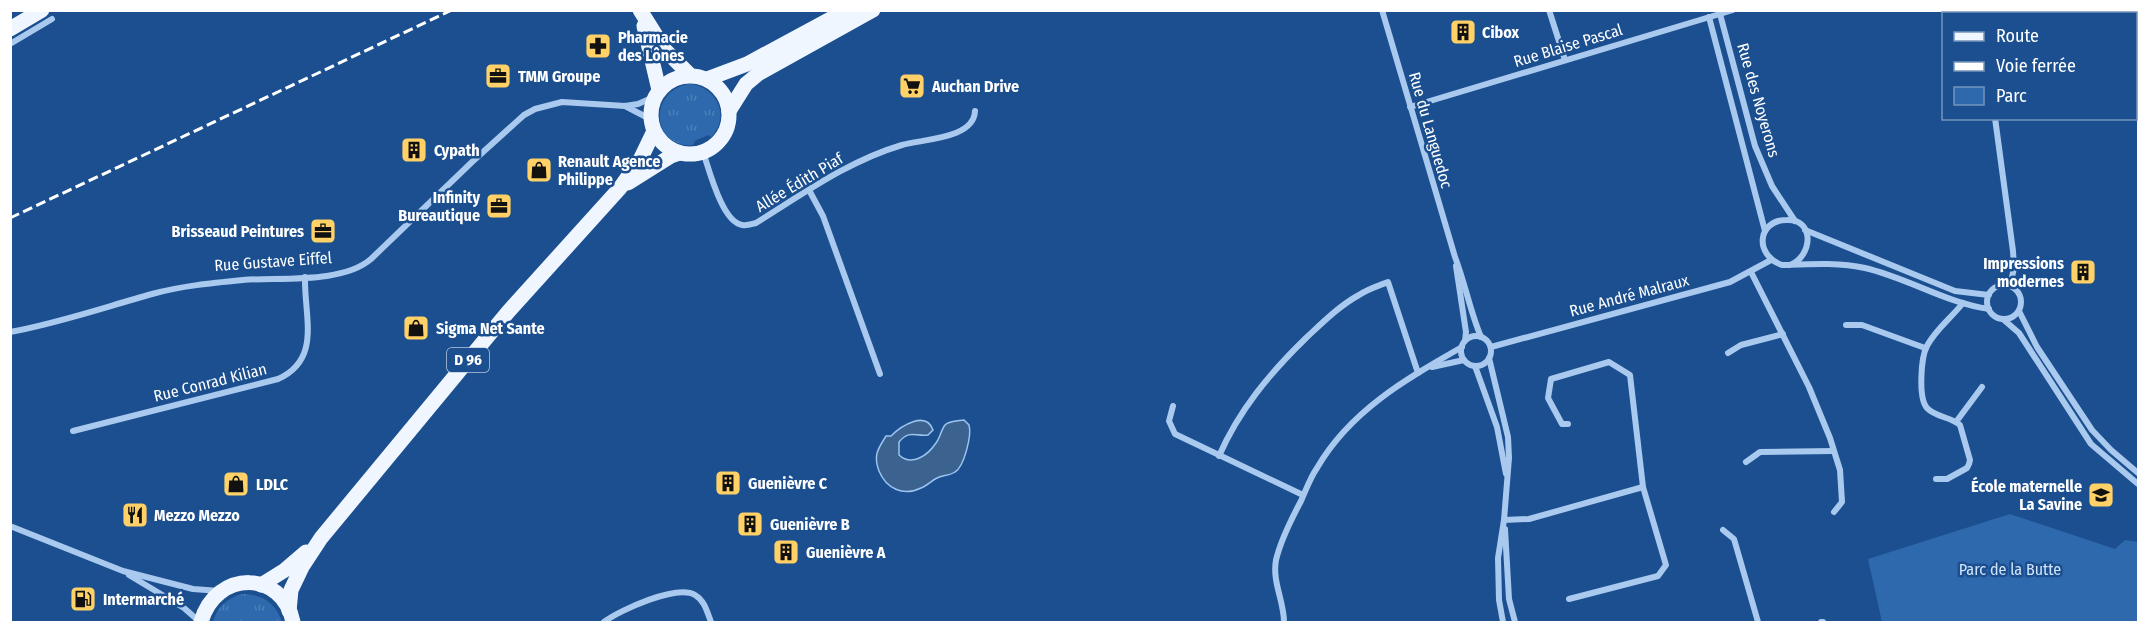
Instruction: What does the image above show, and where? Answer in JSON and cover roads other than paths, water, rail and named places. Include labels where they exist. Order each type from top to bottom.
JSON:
[{"type":"main road","points":[[640,10],[665,50],[690,75]]},
{"type":"main road","points":[[640,10],[657,93],[652,125],[664,145],[680,153],[703,152],[712,147],[726,131],[729,111],[727,103],[720,89],[707,79],[690,75],[673,79],[657,93]]},
{"type":"main road","points":[[707,79],[747,64],[847,10]]},
{"type":"main road","points":[[729,111],[746,84],[758,74],[873,10]]},
{"type":"main road","points":[[10,29],[47,15]]},
{"type":"main road","name":"D 96","points":[[291,616],[291,590],[302,567],[321,538],[507,312],[620,188],[641,158],[652,125]]},
{"type":"main road","name":"D 96","points":[[620,188],[671,156],[680,153]]},
{"type":"main road","name":"D 96","points":[[261,585],[285,570],[321,538]]},
{"type":"main road","points":[[200,622],[211,599],[221,591],[240,583],[261,585],[278,594],[291,616]]},
{"type":"street","name":"Rue du Languedoc","points":[[1382,10],[1481,337]]},
{"type":"street","points":[[1549,10],[1565,60]]},
{"type":"street","name":"Rue Blaise Pascal","points":[[1410,107],[1733,10]]},
{"type":"street","name":"Rue des Noyerons","points":[[1720,14],[1755,146],[1772,186],[1796,221]]},
{"type":"street","points":[[10,44],[47,15]]},
{"type":"street","name":"Rue des Noyerons","points":[[1708,17],[1765,231]]},
{"type":"street","name":"Rue Gustave Eiffel","points":[[10,332],[172,290],[242,280],[343,273],[363,266],[508,128],[535,109],[562,102],[625,106],[638,104],[657,93]]},
{"type":"street","name":"Rue Gustave Eiffel","points":[[625,106],[652,125]]},
{"type":"street","name":"Allée Édith Piaf","points":[[703,152],[719,198],[734,222],[742,225],[756,223],[832,175],[887,150],[963,131],[973,123],[975,111]]},
{"type":"street","points":[[1995,120],[2013,250],[2014,268],[2010,286]]},
{"type":"street","points":[[809,190],[823,216],[880,374]]},
{"type":"street","points":[[1989,295],[1955,291],[1805,230],[1796,221],[1790,219],[1776,222],[1765,231],[1763,247],[1766,255],[1771,261],[1782,265],[1845,265],[1865,268],[1963,303],[1989,309]]},
{"type":"street","points":[[1790,265],[1798,262],[1807,249],[1805,230]]},
{"type":"street","name":"Rue du Languedoc","points":[[1455,257],[1466,332],[1463,344]]},
{"type":"street","name":"Rue André Malraux","points":[[1491,347],[1730,282],[1771,261]]},
{"type":"street","points":[[1751,273],[1809,387],[1840,470],[1842,502],[1834,513]]},
{"type":"street","name":"Rue Conrad Kilian","points":[[73,431],[288,375],[300,363],[306,349],[305,277]]},
{"type":"street","points":[[1219,456],[1229,431],[1252,397],[1288,356],[1327,317],[1359,294],[1388,282],[1418,373]]},
{"type":"street","points":[[2004,320],[2013,318],[2021,305],[2019,294],[2010,286],[2005,285],[1995,288],[1989,295],[1989,309],[1992,315],[2004,320],[2019,333],[2091,444],[2139,484]]},
{"type":"street","points":[[1936,479],[1947,478],[1966,468],[1970,460],[1962,429],[1956,422],[1930,411],[1923,402],[1921,392],[1925,348],[1963,303]]},
{"type":"street","points":[[2019,311],[2037,347],[2092,430],[2111,450],[2139,473]]},
{"type":"street","points":[[1846,325],[1862,326],[1925,348]]},
{"type":"street","points":[[1728,353],[1742,345],[1783,334]]},
{"type":"street","points":[[1284,622],[1284,610],[1276,586],[1276,560],[1316,468],[1360,414],[1382,396],[1429,368],[1473,336],[1481,337],[1491,347],[1489,358],[1493,379],[1508,436],[1509,458],[1498,558],[1499,600],[1503,622]]},
{"type":"street","points":[[1463,344],[1461,351],[1464,360]]},
{"type":"street","points":[[1475,366],[1483,364],[1489,358]]},
{"type":"street","points":[[1429,368],[1464,360],[1475,366],[1497,427],[1507,480]]},
{"type":"street","points":[[1568,424],[1562,424],[1548,398],[1551,379],[1609,362],[1630,375],[1643,487],[1666,565],[1658,576],[1569,599]]},
{"type":"street","points":[[1956,422],[1982,387]]},
{"type":"street","points":[[1173,406],[1169,421],[1175,434],[1303,495]]},
{"type":"street","points":[[1746,462],[1760,452],[1833,451]]},
{"type":"street","points":[[1504,519],[1529,519],[1643,487]]},
{"type":"street","points":[[1504,519],[1509,599],[1515,622]]},
{"type":"street","points":[[10,526],[123,571],[193,590],[221,591]]},
{"type":"street","points":[[1723,530],[1734,539],[1758,622]]},
{"type":"street","points":[[123,571],[184,608],[200,622]]},
{"type":"street","points":[[604,622],[625,610],[684,591],[693,593],[704,603],[711,622]]},
{"type":"railway","points":[[10,218],[452,10]]},
{"type":"place","name":"Cibox","points":[[1463,32]]},
{"type":"place","name":"Pharmacie des Lônes","points":[[598,46]]},
{"type":"place","name":"TMM Groupe","points":[[498,76]]},
{"type":"place","name":"Auchan Drive","points":[[912,86]]},
{"type":"place","name":"Cypath","points":[[414,150]]},
{"type":"place","name":"Renault Agence Philippe","points":[[539,170]]},
{"type":"place","name":"Infinity Bureautique","points":[[499,206]]},
{"type":"place","name":"Brisseaud Peintures","points":[[323,231]]},
{"type":"place","name":"Impressions modernes","points":[[2083,272]]},
{"type":"place","name":"Sigma Net Sante","points":[[416,328]]},
{"type":"place","name":"Guenièvre C","points":[[728,483]]},
{"type":"place","name":"LDLC","points":[[236,484]]},
{"type":"place","name":"École maternelle La Savine","points":[[2101,495]]},
{"type":"place","name":"Mezzo Mezzo","points":[[135,515]]},
{"type":"place","name":"Guenièvre B","points":[[750,524]]},
{"type":"place","name":"Guenièvre A","points":[[786,552]]},
{"type":"place","name":"Intermarché","points":[[83,599]]},
{"type":"park label","name":"Parc de la Butte","points":[[2010,569]]}]
